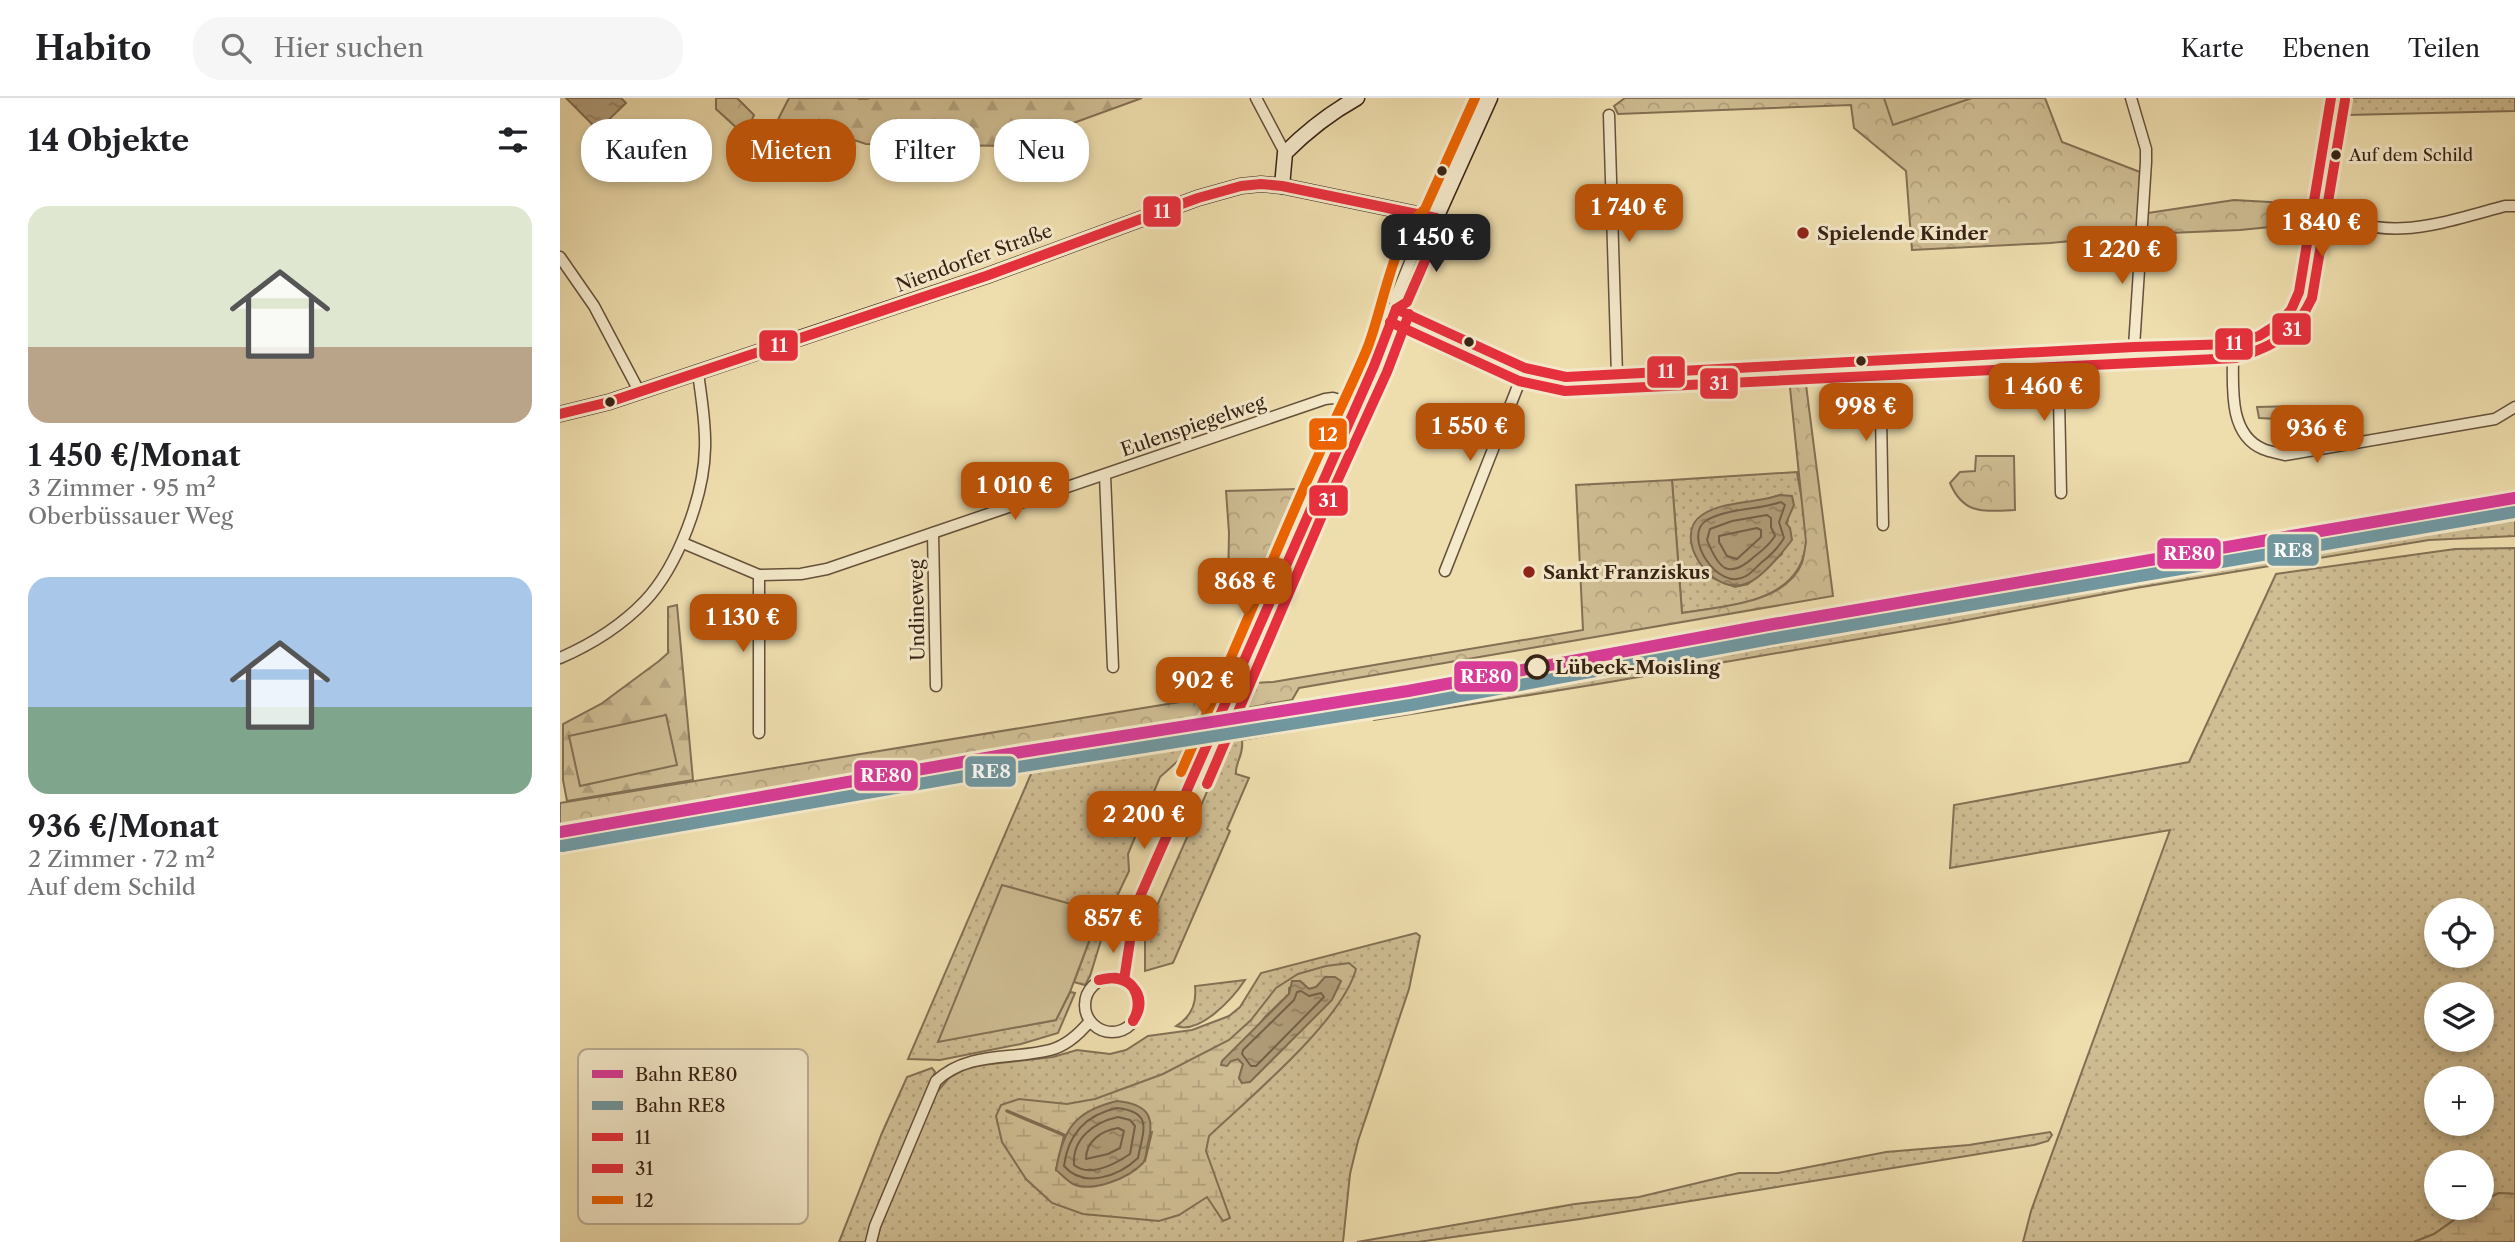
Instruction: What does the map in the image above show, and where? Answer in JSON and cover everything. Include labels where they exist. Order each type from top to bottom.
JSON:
[{"type":"main road","points":[[1282,186],[1284,153],[1306,132],[1357,98]]},
{"type":"main road","points":[[1436,218],[1490,98]]},
{"type":"main road","name":"Niendorfer Straße","points":[[560,414],[698,373],[986,276],[1198,198],[1241,186],[1282,186],[1436,218]]},
{"type":"street","points":[[1256,98],[1284,153]]},
{"type":"street","points":[[2131,98],[2146,149],[2134,347]]},
{"type":"street","points":[[1396,309],[1525,368],[1566,377],[2233,344],[2259,336],[2278,324],[2291,310],[2303,276],[2331,98]]},
{"type":"street","points":[[1609,115],[1617,375]]},
{"type":"street","points":[[2314,209],[2362,226],[2395,230],[2422,228],[2505,206],[2515,206]]},
{"type":"street","points":[[1124,980],[1131,920],[1135,908],[1356,405],[1396,309],[1395,299],[1424,229],[1436,218]]},
{"type":"street","points":[[560,257],[594,306],[639,391]]},
{"type":"street","points":[[2233,344],[2235,417],[2248,439],[2263,449],[2285,455],[2495,419],[2515,407]]},
{"type":"street","points":[[2058,352],[2061,494]]},
{"type":"street","points":[[1880,361],[1883,525]]},
{"type":"street","points":[[1445,571],[1525,368]]},
{"type":"street","points":[[560,658],[581,649],[608,631],[645,601],[683,543],[699,492],[705,449],[698,373]]},
{"type":"street","name":"Eulenspiegelweg","points":[[683,543],[759,575],[801,574],[827,569],[1325,399],[1333,398],[1356,405]]},
{"type":"street","points":[[1105,475],[1113,667]]},
{"type":"street","name":"Undineweg","points":[[933,533],[936,686]]},
{"type":"street","points":[[759,575],[759,733]]},
{"type":"street","points":[[1104,979],[1124,980],[1134,988],[1139,1000],[1135,1019],[1126,1028],[1114,1032],[1101,1030],[1090,1021],[1085,1009],[1089,990],[1104,979]]},
{"type":"street","points":[[871,1242],[875,1226],[936,1081],[947,1070],[971,1060],[1052,1049],[1078,1035],[1090,1021]]},
{"type":"green space","points":[[716,98],[737,98],[754,115],[752,119],[727,119],[716,109]]},
{"type":"green space","points":[[789,98],[1142,98],[1084,119],[994,119],[994,146],[980,146],[980,119],[870,119],[870,144],[856,141],[856,119],[778,119]]},
{"type":"green space","points":[[1625,98],[2045,98],[2062,142],[2140,172],[2138,212],[2148,213],[2234,200],[2305,204],[2301,224],[2050,243],[1912,250],[1906,171],[1854,128],[1851,105],[1618,114],[1614,106]]},
{"type":"green space","points":[[1884,98],[1972,98],[1893,125]]},
{"type":"green space","points":[[2351,98],[2515,98],[2515,111],[2348,115]]},
{"type":"green space","points":[[1805,377],[1833,596],[1299,688],[1292,700],[560,829],[560,803],[1186,701],[1213,685],[1273,682],[1583,630],[1576,485],[1672,480],[1682,613],[1750,601],[1782,587],[1794,577],[1802,563],[1806,542],[1789,378]]},
{"type":"green space","points":[[2300,406],[2301,420],[2259,418],[2257,407]]},
{"type":"green space","points":[[1976,456],[2014,456],[2015,510],[1977,509],[1962,501],[1956,494],[1950,483],[1960,472],[1975,471]]},
{"type":"green space","points":[[1797,472],[1805,517],[1806,542],[1801,562],[1791,578],[1759,598],[1720,608],[1682,613],[1672,480]],"holes":[[[1780,495],[1789,513],[1782,554],[1748,584],[1735,587],[1710,577],[1728,506]]]},
{"type":"green space","points":[[1297,489],[1254,585],[1228,585],[1229,533],[1226,491]]},
{"type":"green space","points":[[2515,517],[2515,536],[2429,540],[2136,588],[1604,683],[1374,720],[1370,717],[1242,740],[1236,774],[1249,778],[1227,829],[1230,831],[1173,963],[1145,971],[1145,933],[1231,737],[1261,732],[1264,735],[1789,644],[1798,639]]},
{"type":"green space","points":[[2515,548],[2515,1194],[2494,1195],[2494,1150],[2424,1150],[2424,1220],[2454,1220],[2434,1234],[2414,1242],[2023,1242],[2031,1211],[2170,830],[1950,868],[1954,805],[2189,762],[2276,574],[2455,549]]},
{"type":"green space","points":[[677,605],[693,780],[567,801],[563,780],[563,724],[601,704],[668,653],[668,607]]},
{"type":"green space","points":[[666,715],[677,765],[580,786],[569,736]]},
{"type":"green space","points":[[1185,743],[1179,760],[1160,777],[1128,854],[1129,871],[1110,911],[1085,985],[1074,982],[1100,912],[938,1041],[1056,1020],[1070,992],[1075,993],[1058,1033],[1021,1044],[940,1060],[908,1059],[1034,767]]},
{"type":"green space","points":[[1002,885],[1100,912],[1070,992],[1056,1020],[938,1042]]},
{"type":"green space","points":[[1416,933],[1420,936],[1409,989],[1358,1141],[1350,1174],[1343,1242],[876,1242],[936,1093],[949,1078],[965,1069],[982,1065],[1053,1057],[1077,1050],[1110,1054],[1126,1050],[1148,1036],[1192,1030],[1229,1016],[1240,1007],[1261,973]]},
{"type":"green space","points":[[1349,963],[1356,969],[1333,1012],[1270,1080],[1209,1136],[1206,1151],[1230,1218],[1223,1221],[1207,1197],[1179,1215],[1159,1221],[1083,1214],[1052,1203],[1026,1179],[1002,1142],[996,1116],[1001,1105],[1019,1099],[1067,1104],[1095,1099],[1163,1074],[1229,1040],[1251,1020],[1276,988],[1298,974]],"holes":[[[1300,981],[1309,989],[1316,987],[1242,1083],[1239,1078],[1243,1064],[1238,1059],[1231,1061],[1265,1017],[1289,994],[1289,988]],[[1152,1132],[1145,1161],[1056,1170],[1064,1135]]]},
{"type":"green space","points":[[1245,980],[1224,1005],[1205,1020],[1195,1025],[1176,1026],[1192,1009],[1195,986]]},
{"type":"green space","points":[[932,1068],[935,1072],[867,1242],[839,1242],[907,1077]]},
{"type":"green space","points":[[2050,1132],[2052,1135],[2048,1141],[2034,1145],[1580,1219],[1418,1242],[1357,1242],[1575,1204],[1639,1197],[1739,1173],[1778,1173],[1886,1152],[1969,1145]]},
{"type":"green space","points":[[2515,1194],[2515,1242],[2414,1242],[2434,1234],[2454,1220],[2494,1220],[2494,1195]]},
{"type":"water","points":[[566,98],[621,98],[626,103],[609,119],[587,119]]},
{"type":"water","points":[[1780,495],[1792,496],[1794,505],[1786,523],[1790,528],[1792,540],[1777,559],[1764,572],[1745,584],[1732,585],[1719,581],[1708,573],[1693,549],[1691,536],[1694,524],[1702,515],[1730,504]]},
{"type":"water","points":[[1325,977],[1335,977],[1341,981],[1332,1000],[1250,1082],[1242,1083],[1239,1078],[1243,1064],[1238,1059],[1227,1066],[1221,1065],[1289,994],[1292,981],[1300,981],[1309,989],[1316,987]]},
{"type":"water","points":[[1117,1101],[1141,1108],[1149,1118],[1150,1133],[1144,1161],[1137,1169],[1120,1179],[1090,1187],[1073,1184],[1056,1170],[1067,1133],[1081,1116]]},
{"type":"waterway","points":[[859,98],[868,98]]},
{"type":"waterway","points":[[1007,1111],[1064,1135]]},
{"type":"rail line","name":"RE80","points":[[560,832],[1003,755],[1408,691],[1768,625],[2515,498]]},
{"type":"rail line","name":"RE8","points":[[562,846],[1005,769],[1411,705],[1770,639],[2515,512]]},
{"type":"transit line","name":"12","points":[[1181,772],[1367,349],[1396,255],[1414,221],[1425,209],[1475,98]]},
{"type":"transit line","name":"11","points":[[1396,309],[1525,368],[1566,377],[2233,344],[2259,336],[2278,324],[2291,310],[2299,292],[2331,98]]},
{"type":"transit line","name":"31","points":[[1390,322],[1519,381],[1565,391],[2236,358],[2262,349],[2291,330],[2312,298],[2345,100]]},
{"type":"transit line","name":"11","points":[[560,414],[609,402],[986,276],[1198,198],[1241,186],[1282,186],[1436,218]]},
{"type":"transit line","name":"11","points":[[1124,980],[1135,908],[1374,366],[1396,309],[1407,302],[1437,233],[1436,218]]},
{"type":"transit line","name":"31","points":[[1207,784],[1330,497],[1387,372],[1409,314]]},
{"type":"transit line","name":"11","points":[[1099,980],[1117,978],[1130,984],[1137,1001],[1133,1021]]},
{"type":"transit line","name":"11","points":[[1099,980],[1118,979],[1133,987],[1140,1002],[1133,1021]]},
{"type":"place","name":"Auf dem Schild","points":[[2336,155]]},
{"type":"place","name":"Spielende Kinder","points":[[1803,233]]},
{"type":"place","name":"Sankt Franziskus","points":[[1529,572]]},
{"type":"place","name":"Lübeck-Moisling","points":[[1537,667]]}]
